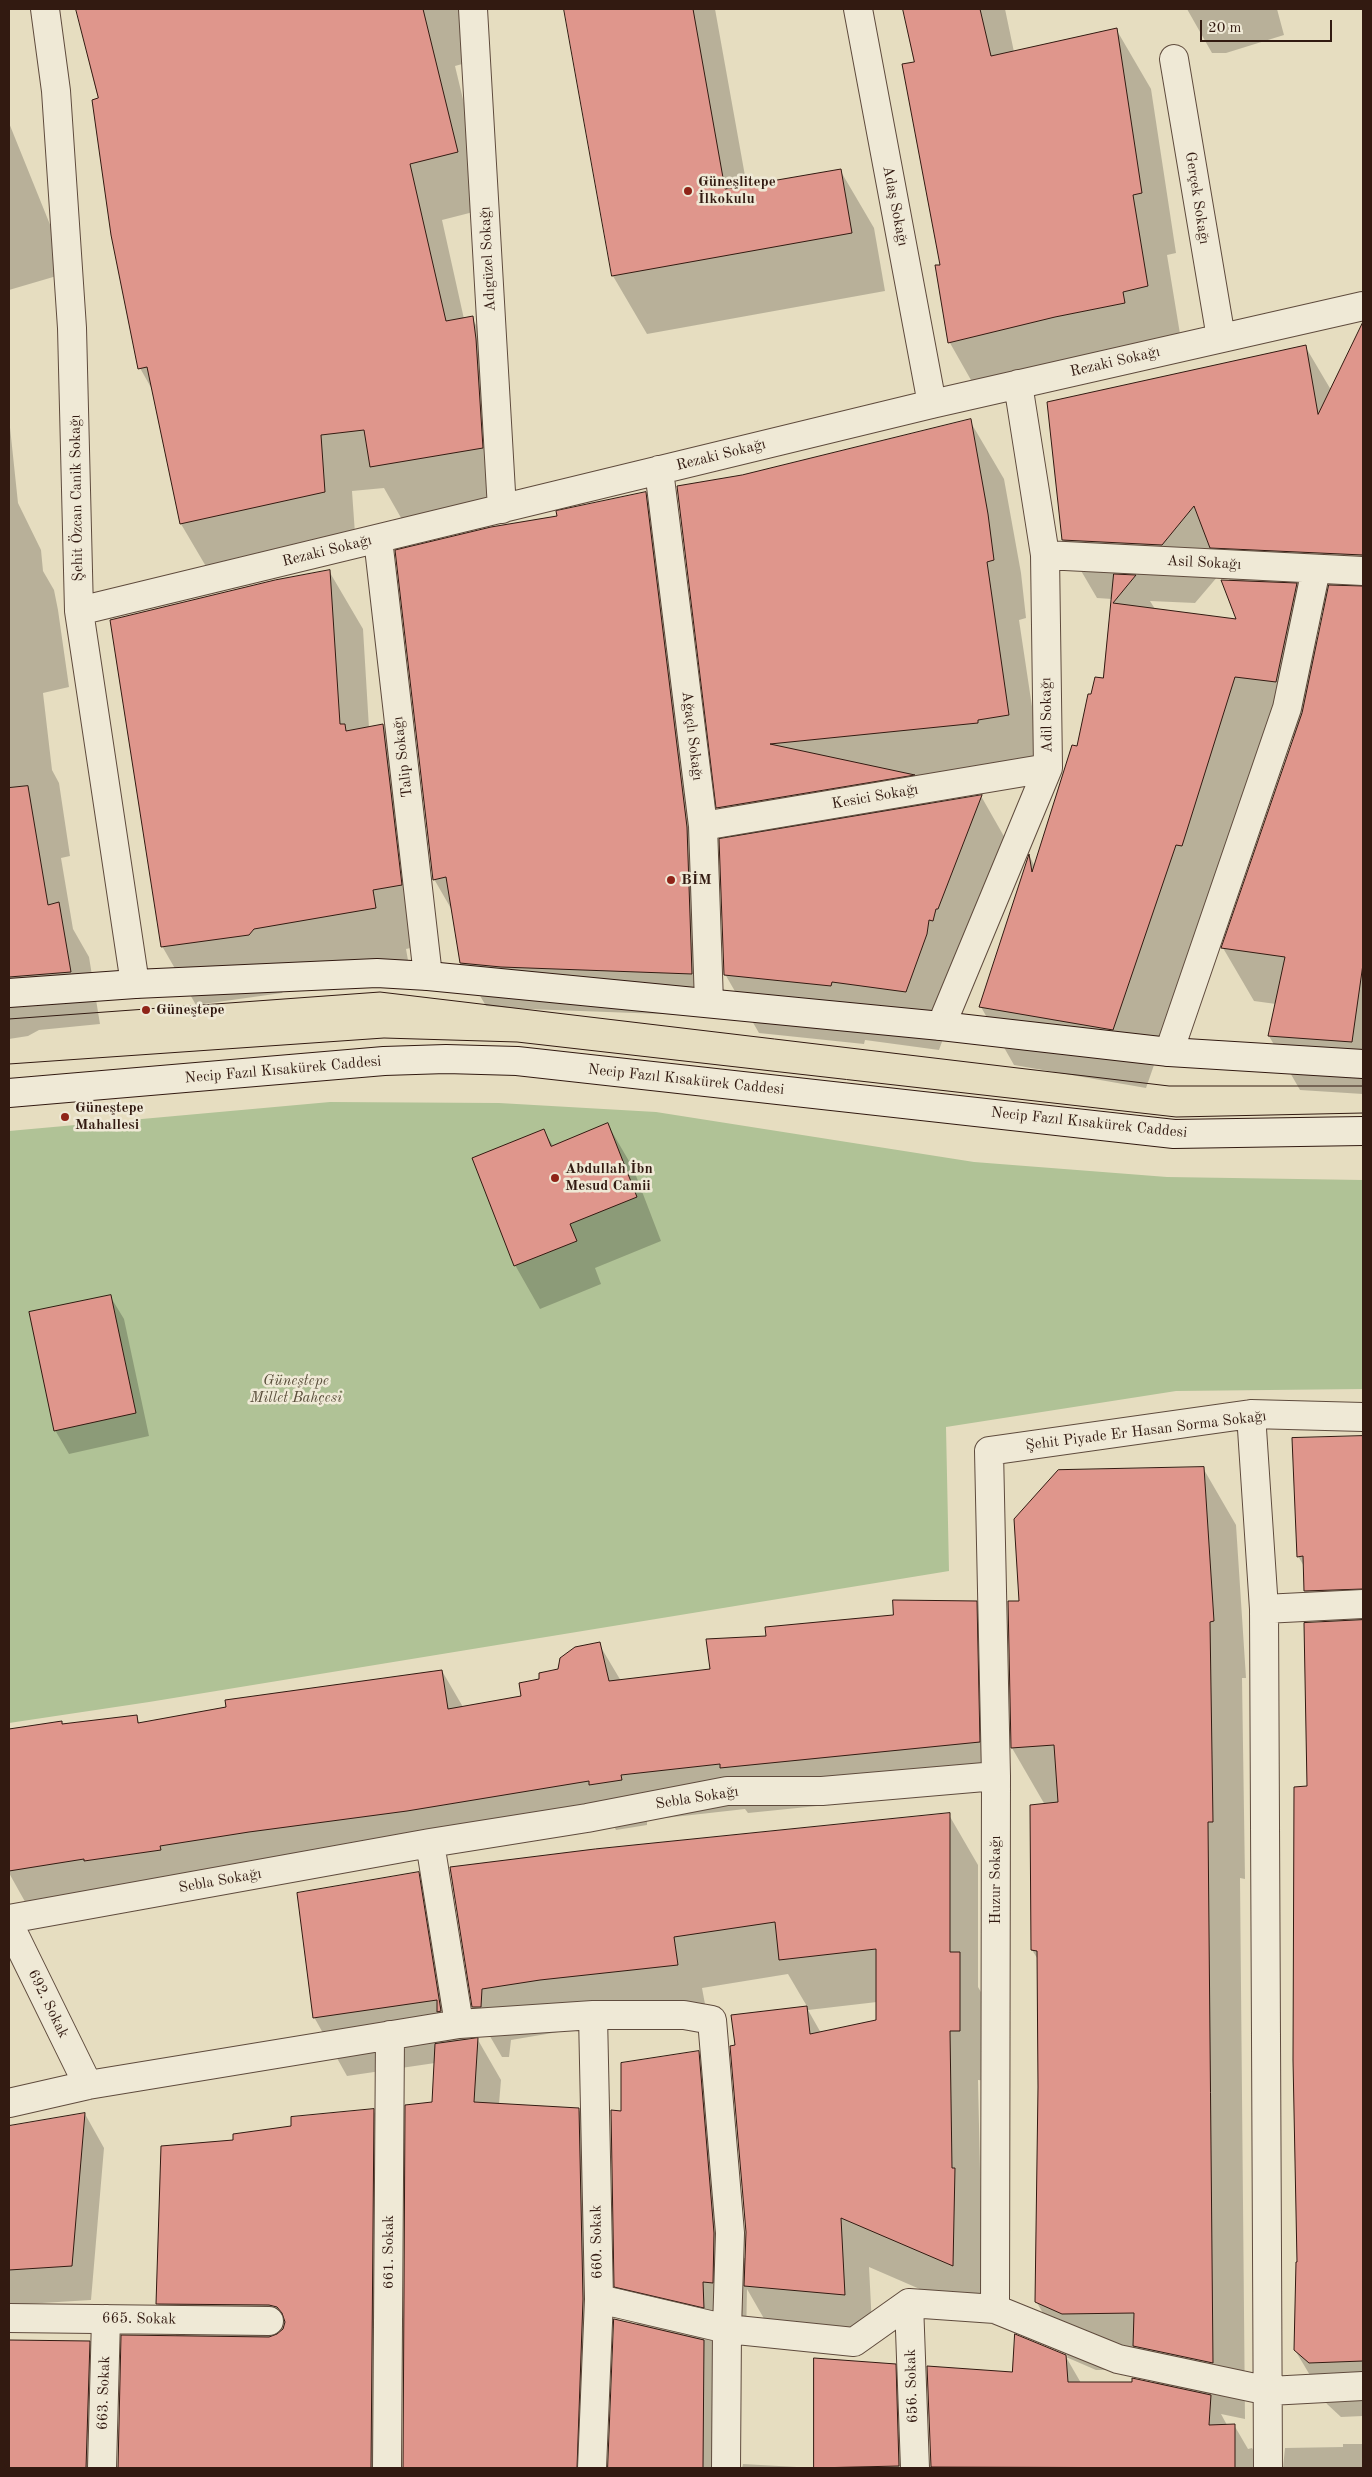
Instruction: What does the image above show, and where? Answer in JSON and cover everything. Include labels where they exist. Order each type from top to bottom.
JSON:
[{"type":"street","name":"Şehit Özcan Canik Sokağı","points":[[45,9],[56,91],[72,328],[79,611],[135,984]]},
{"type":"street","name":"Adıgüzel Sokağı","points":[[473,9],[502,509]]},
{"type":"street","name":"Adaş Sokağı","points":[[858,9],[932,404]]},
{"type":"street","name":"Gerçek Sokağı","points":[[1174,59],[1221,338]]},
{"type":"street","name":"Rezaki Sokağı","points":[[79,611],[932,404],[1363,306]]},
{"type":"street","name":"Adil Sokağı","points":[[941,1026],[1048,768],[1046,555],[1018,384]]},
{"type":"street","name":"Ağaçlı Sokağı","points":[[659,470],[703,826],[709,1003]]},
{"type":"street","name":"Talip Sokağı","points":[[378,539],[428,976]]},
{"type":"street","name":"Asil Sokağı","points":[[1046,555],[1363,571]]},
{"type":"street","points":[[1169,1052],[1287,708],[1316,570]]},
{"type":"street","name":"Kesici Sokağı","points":[[703,826],[1048,768]]},
{"type":"street","points":[[9,993],[135,984],[377,973],[428,976],[941,1026],[1169,1052],[1363,1064]]},
{"type":"street","name":"Necip Fazıl Kısakürek Caddesi","points":[[9,1093],[384,1061],[490,1060],[536,1063],[1174,1134],[1363,1131]]},
{"type":"street","points":[[1252,1414],[1264,1609],[1268,2468]]},
{"type":"street","name":"Şehit Piyade Er Hasan Sorma Sokağı","points":[[989,1451],[1252,1414],[1363,1416]]},
{"type":"street","name":"Huzur Sokağı","points":[[989,1451],[996,1776],[995,2309]]},
{"type":"street","points":[[1264,1609],[1363,1604]]},
{"type":"street","name":"Sebla Sokağı","points":[[9,1919],[430,1843],[587,1818],[727,1791],[822,1791],[996,1776]]},
{"type":"street","points":[[430,1843],[459,2024]]},
{"type":"street","name":"692. Sokak","points":[[9,1924],[88,2085]]},
{"type":"street","points":[[9,2103],[88,2085],[459,2024],[593,2015],[684,2015],[712,2020],[730,2233],[726,2329],[726,2468]]},
{"type":"street","name":"660. Sokak","points":[[592,2468],[598,2299],[593,2015]]},
{"type":"street","name":"661. Sokak","points":[[387,2468],[390,2035]]},
{"type":"street","points":[[598,2299],[726,2329],[854,2342],[909,2303],[995,2309],[1118,2359],[1269,2391],[1363,2386]]},
{"type":"street","name":"656. Sokak","points":[[909,2303],[915,2468]]},
{"type":"street","name":"665. Sokak","points":[[9,2318],[269,2321]]},
{"type":"street","name":"663. Sokak","points":[[102,2468],[106,2319]]},
{"type":"green space","name":"Güneştepe Millet Bahçesi","points":[[330,1102],[499,1103],[656,1112],[974,1162],[1167,1177],[1363,1180],[1363,1389],[1176,1391],[946,1427],[949,1571],[149,1702],[9,1723],[9,1131]]},
{"type":"building","points":[[76,9],[423,9],[458,152],[410,164],[446,321],[473,316],[483,448],[370,467],[364,430],[321,435],[325,492],[180,524],[147,367],[138,369],[111,235],[92,100],[98,98]]},
{"type":"building","points":[[564,9],[693,9],[725,189],[841,169],[852,233],[612,276]]},
{"type":"building","points":[[903,9],[980,9],[991,56],[1117,28],[1142,193],[1133,195],[1148,286],[1123,292],[1125,303],[1055,317],[948,343],[935,265],[940,265],[902,64],[914,62]]},
{"type":"building","points":[[1363,322],[1363,555],[1210,548],[1194,506],[1162,545],[1062,540],[1047,402],[1306,345],[1318,414]]},
{"type":"building","points":[[971,419],[994,560],[987,562],[1009,715],[978,720],[978,723],[770,744],[915,775],[716,808],[677,486],[742,475]]},
{"type":"building","points":[[646,492],[687,827],[692,974],[501,967],[460,963],[446,877],[433,880],[395,550],[491,527],[557,516],[556,511]]},
{"type":"building","points":[[330,570],[340,724],[345,724],[346,731],[383,724],[402,885],[373,890],[376,908],[254,929],[249,935],[161,947],[110,620],[275,580]]},
{"type":"building","points":[[1114,574],[1136,575],[1113,603],[1236,619],[1221,580],[1297,583],[1276,682],[1235,677],[1182,846],[1176,845],[1113,1030],[979,1007],[1029,854],[1032,872],[1072,745],[1077,746],[1088,694],[1091,694],[1095,677],[1103,678]]},
{"type":"building","points":[[1329,585],[1363,586],[1363,964],[1352,1042],[1268,1036],[1285,957],[1221,948],[1302,713]]},
{"type":"building","points":[[28,786],[48,905],[59,902],[71,972],[9,977],[9,788]]},
{"type":"building","points":[[982,795],[938,909],[936,909],[933,921],[929,920],[927,934],[906,992],[832,982],[831,986],[724,975],[719,839]]},
{"type":"building","name":"Abdullah İbn Mesud Camii","points":[[608,1123],[637,1197],[570,1224],[577,1241],[514,1266],[472,1158],[544,1129],[551,1146]]},
{"type":"building","points":[[111,1295],[136,1413],[54,1431],[29,1312]]},
{"type":"building","points":[[1363,1436],[1363,1589],[1304,1591],[1303,1556],[1297,1557],[1292,1438]]},
{"type":"building","points":[[1204,1467],[1214,1621],[1210,1622],[1213,1822],[1208,1822],[1213,2363],[1133,2346],[1134,2313],[1062,2314],[1035,2302],[1038,2087],[1037,1951],[1031,1950],[1030,1805],[1058,1802],[1054,1745],[1011,1748],[1008,1601],[1019,1601],[1014,1519],[1058,1470]]},
{"type":"building","points":[[893,1600],[977,1601],[980,1742],[720,1768],[720,1764],[621,1775],[622,1780],[589,1785],[589,1781],[407,1811],[160,1846],[161,1850],[84,1861],[84,1859],[9,1871],[9,1729],[62,1721],[62,1724],[137,1715],[138,1723],[226,1707],[225,1700],[442,1670],[448,1709],[521,1696],[519,1683],[539,1679],[539,1673],[558,1669],[560,1658],[575,1647],[600,1642],[609,1681],[710,1669],[706,1639],[766,1636],[765,1627],[893,1615]]},
{"type":"building","points":[[1363,1620],[1363,2361],[1309,2363],[1294,2350],[1297,2262],[1293,2060],[1294,1787],[1307,1786],[1304,1623]]},
{"type":"building","points":[[950,1813],[950,1952],[960,1952],[960,2031],[950,2031],[952,2168],[955,2168],[953,2266],[841,2218],[845,2295],[744,2286],[746,2232],[730,2046],[735,2045],[731,2015],[807,2006],[810,2034],[876,2020],[876,1949],[779,1960],[775,1922],[674,1937],[678,1965],[540,1980],[482,1989],[481,2007],[472,2007],[450,1867],[595,1849]]},
{"type":"building","points":[[419,1872],[441,2011],[437,2012],[437,2000],[313,2018],[297,1893]]},
{"type":"building","points":[[478,2038],[474,2102],[579,2108],[583,2299],[577,2468],[403,2468],[405,2105],[432,2102],[435,2044]]},
{"type":"building","points":[[699,2051],[714,2233],[713,2283],[703,2282],[704,2308],[614,2287],[611,2110],[621,2111],[621,2063]]},
{"type":"building","points":[[374,2109],[371,2468],[118,2468],[121,2335],[269,2337],[283,2329],[285,2322],[282,2313],[277,2307],[269,2305],[156,2304],[161,2146],[233,2140],[233,2134],[291,2126],[291,2117]]},
{"type":"building","points":[[85,2113],[72,2266],[9,2270],[9,2126]]},
{"type":"building","points":[[614,2319],[704,2340],[703,2468],[608,2468]]},
{"type":"building","points":[[1015,2334],[1066,2355],[1068,2382],[1132,2382],[1132,2378],[1211,2395],[1209,2425],[1235,2424],[1235,2468],[931,2467],[927,2366],[1012,2372]]},
{"type":"building","points":[[9,2340],[90,2341],[86,2468],[9,2468]]},
{"type":"building","points":[[814,2358],[896,2364],[899,2466],[814,2468]]},
{"type":"tram line","points":[[9,1019],[380,992],[1169,1086],[1363,1086]]},
{"type":"tram line","points":[[9,1064],[384,1038],[517,1042],[1176,1117],[1363,1113]]},
{"type":"place","name":"Güneşlitepe İlkokulu","points":[[688,191]]},
{"type":"place","name":"BİM","points":[[671,880]]},
{"type":"place","name":"Güneştepe","points":[[146,1010]]},
{"type":"place","name":"Güneştepe Mahallesi","points":[[65,1117]]},
{"type":"place","name":"Abdullah İbn Mesud Camii","points":[[555,1178]]}]
